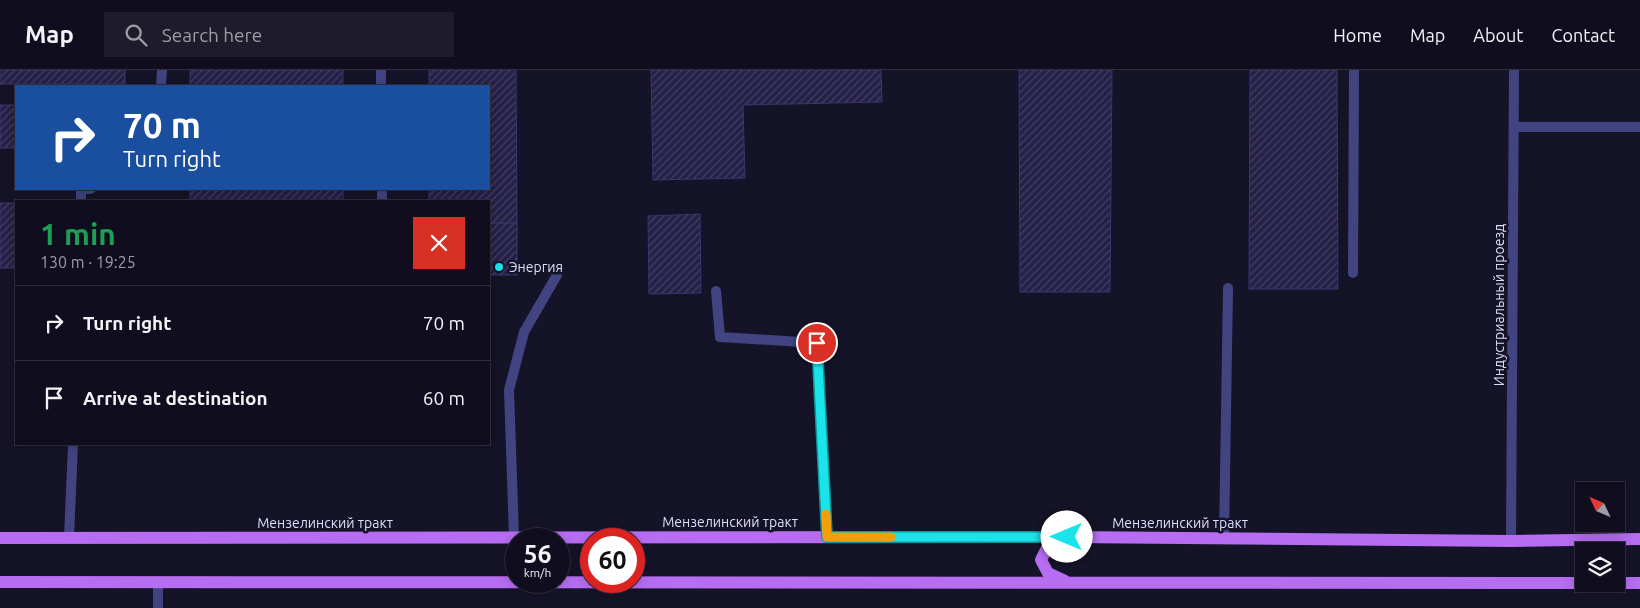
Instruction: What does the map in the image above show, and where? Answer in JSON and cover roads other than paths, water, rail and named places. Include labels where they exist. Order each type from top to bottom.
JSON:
[{"type":"main road","name":"Мензелинский тракт","points":[[570,538],[1067,537],[1640,540]]},
{"type":"main road","points":[[1067,537],[1047,548],[1041,560],[1048,573],[1070,583]]},
{"type":"main road","name":"Мензелинский тракт","points":[[0,538],[505,538]]},
{"type":"main road","points":[[0,582],[1575,583]]},
{"type":"main road","points":[[1625,583],[1640,583]]},
{"type":"street","points":[[160,85],[162,70]]},
{"type":"street","points":[[381,70],[381,85]]},
{"type":"street","points":[[1353,273],[1354,70]]},
{"type":"street","name":"Индустриальный проезд","points":[[1511,540],[1514,70]]},
{"type":"street","points":[[1514,127],[1640,127]]},
{"type":"street","points":[[514,528],[509,390],[524,332],[557,275]]},
{"type":"street","points":[[1224,538],[1228,288]]},
{"type":"street","points":[[716,291],[720,337],[817,343],[827,537]]},
{"type":"street","points":[[69,538],[73,445]]},
{"type":"street","points":[[158,582],[158,608]]},
{"type":"place","name":"Энергия","points":[[499,267]]}]
